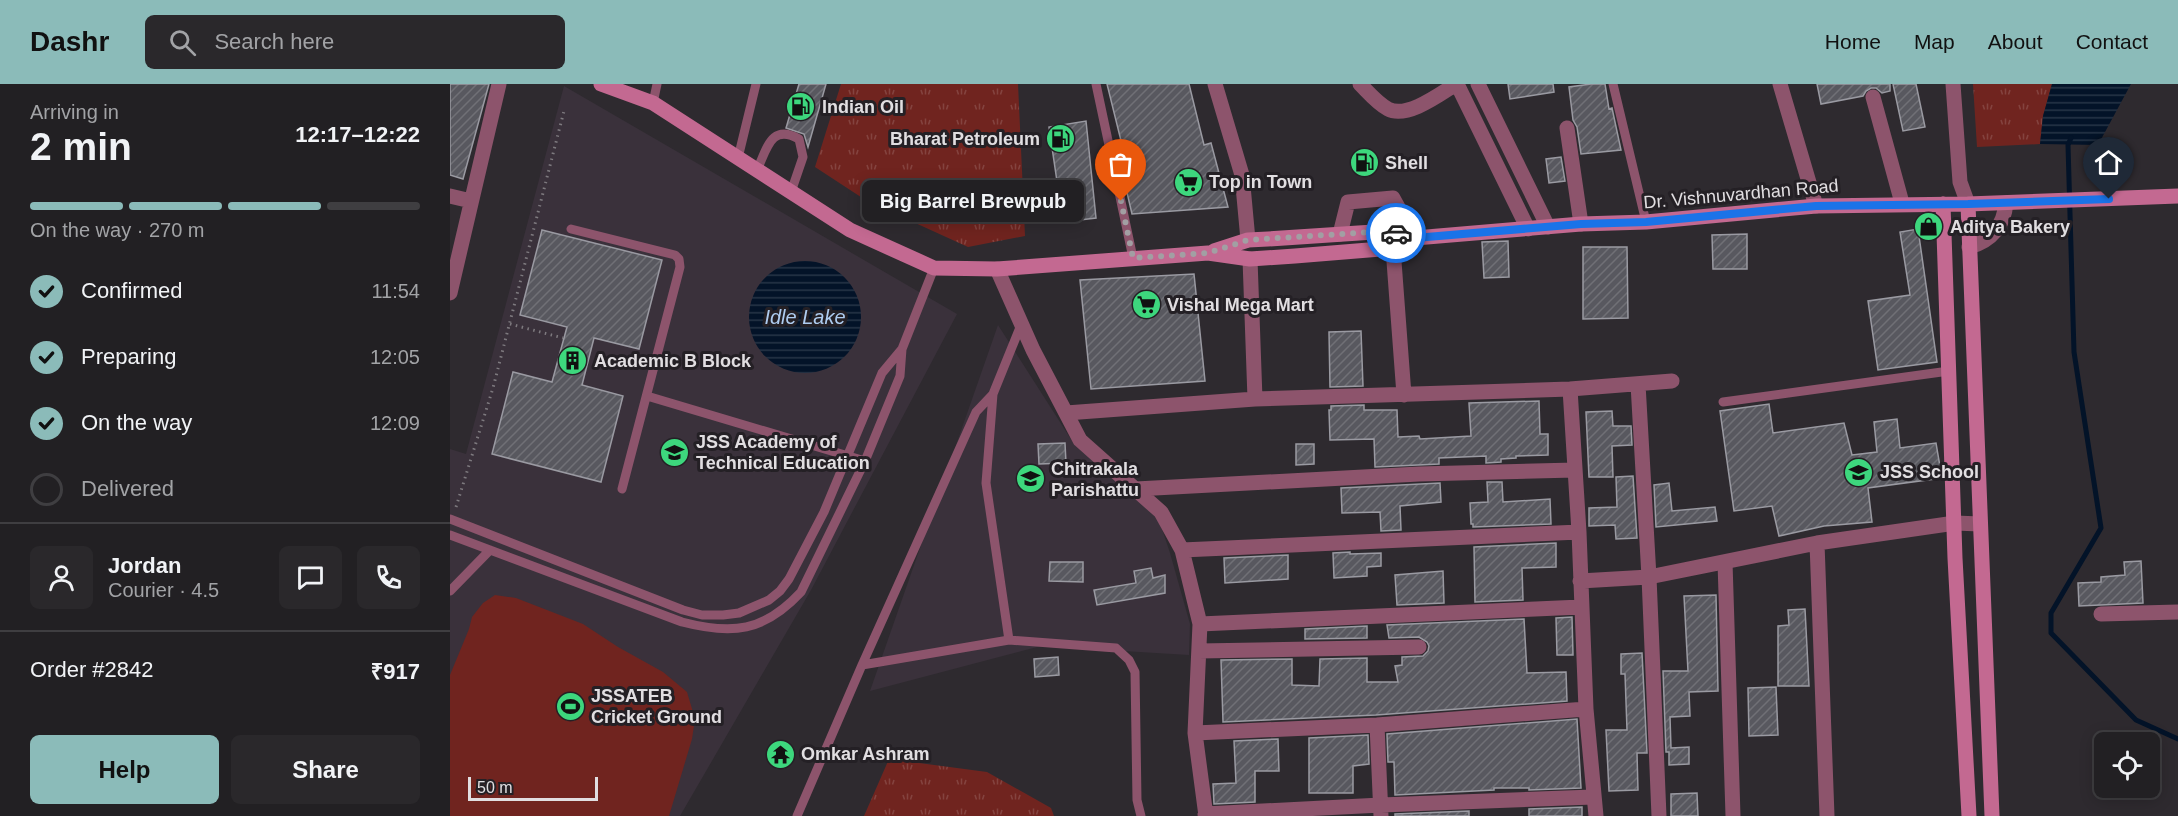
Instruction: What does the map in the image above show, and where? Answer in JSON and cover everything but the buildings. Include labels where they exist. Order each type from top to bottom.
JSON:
[{"type":"main road","name":"Dr. Vishnuvardhan Road","points":[[601,84],[653,103],[850,230],[934,268],[997,269],[1208,253],[1250,259],[1393,248],[1415,238],[1581,224],[1646,222],[1816,206],[1902,203],[1968,204],[2178,196]]},
{"type":"main road","points":[[1943,204],[1955,558],[1969,816]]},
{"type":"main road","points":[[1968,204],[1992,816]]},
{"type":"main road","name":"Dr. Vishnuvardhan Road","points":[[1208,253],[1248,240],[1389,231],[1415,238]]},
{"type":"street","points":[[450,293],[499,84]]},
{"type":"street","points":[[1215,84],[1242,175],[1248,240]]},
{"type":"street","points":[[1360,84],[1390,111],[1413,109],[1456,84],[1528,228]]},
{"type":"street","points":[[1478,84],[1548,227]]},
{"type":"street","points":[[1780,84],[1816,206]]},
{"type":"street","points":[[1953,84],[1960,182],[1968,204]]},
{"type":"street","points":[[1873,97],[1902,203]]},
{"type":"street","points":[[1566,128],[1581,224]]},
{"type":"street","points":[[1943,204],[1960,182]]},
{"type":"street","points":[[450,196],[471,201]]},
{"type":"street","points":[[1340,234],[1348,202],[1393,198],[1415,238]]},
{"type":"street","points":[[1969,247],[1985,241],[1998,229],[2005,212],[2006,202]]},
{"type":"street","points":[[1389,231],[1393,248],[1404,395]]},
{"type":"street","points":[[1250,259],[1255,399]]},
{"type":"street","points":[[997,269],[1021,325],[1080,440],[1161,512],[1182,550],[1200,624],[1195,734],[1205,815],[1381,810],[1593,797]]},
{"type":"street","points":[[1066,413],[1255,399],[1570,389],[1672,381]]},
{"type":"street","points":[[1638,384],[1659,816]]},
{"type":"street","points":[[1570,389],[1579,532],[1586,709],[1596,816]]},
{"type":"street","points":[[1136,489],[1419,474],[1575,470]]},
{"type":"street","points":[[1580,581],[1649,577],[1817,543],[1955,523],[1980,524]]},
{"type":"street","points":[[1182,550],[1579,532]]},
{"type":"street","points":[[1817,543],[1827,816]]},
{"type":"street","points":[[1725,562],[1733,816]]},
{"type":"street","points":[[1200,624],[1581,607]]},
{"type":"street","points":[[2101,614],[2178,612]]},
{"type":"street","points":[[1199,651],[1419,647]]},
{"type":"street","points":[[1195,734],[1377,725],[1586,709]]},
{"type":"street","points":[[1377,725],[1381,810]]},
{"type":"lane","points":[[653,103],[657,84]]},
{"type":"lane","points":[[738,158],[756,84]]},
{"type":"lane","points":[[1096,84],[1133,258]]},
{"type":"lane","points":[[1613,84],[1646,222]]},
{"type":"lane","points":[[757,170],[772,139],[777,134],[784,133],[799,139],[803,157],[791,192]]},
{"type":"lane","points":[[571,229],[675,255],[679,259],[680,267],[622,489]]},
{"type":"lane","points":[[450,535],[682,622],[708,629],[744,628],[768,619],[801,592],[865,461],[900,376],[902,349],[934,268]]},
{"type":"lane","points":[[1009,640],[986,483],[993,394],[1021,325]]},
{"type":"lane","points":[[451,519],[683,610],[702,615],[739,613],[768,600],[780,591],[789,579],[824,512],[882,373],[902,349]]},
{"type":"lane","points":[[1723,402],[1949,371]]},
{"type":"lane","points":[[797,816],[976,412],[993,394]]},
{"type":"lane","points":[[647,396],[865,461]]},
{"type":"lane","points":[[450,591],[490,550]]},
{"type":"lane","points":[[739,613],[744,628]]},
{"type":"lane","points":[[862,665],[1009,640],[1116,648],[1129,660],[1135,672],[1137,800],[1141,816]]},
{"type":"path","points":[[451,519],[484,419],[564,111]]},
{"type":"path","points":[[510,324],[563,338]]},
{"type":"shaded area","name":"JSS Academy of Technical Education","points":[[564,86],[957,314],[811,590],[680,816],[450,816],[450,449],[466,454]]},
{"type":"shaded area","name":"Chitrakala Parishattu","points":[[998,325],[1074,444],[1157,514],[1190,624],[1189,655],[1041,646],[870,691]]},
{"type":"green space","points":[[841,84],[1018,84],[1025,236],[968,247],[867,201],[815,167]]},
{"type":"green space","points":[[1973,84],[2052,84],[2043,116],[2040,144],[1977,147]]},
{"type":"green space","name":"JSSATEB Cricket Ground","points":[[495,595],[516,598],[583,624],[663,672],[687,692],[695,719],[692,739],[669,816],[450,816],[450,675],[472,617],[483,603]]},
{"type":"green space","points":[[889,759],[987,772],[1051,808],[1054,816],[864,816]]},
{"type":"water","points":[[2052,84],[2131,84],[2098,145],[2040,144],[2043,116]]},
{"type":"water","name":"Idle Lake","points":[[805,261],[826,265],[845,277],[857,296],[861,317],[857,338],[845,357],[826,369],[805,373],[784,369],[765,357],[753,338],[749,317],[753,296],[765,277],[784,265]]},
{"type":"waterway","points":[[2071,138],[2068,145],[2074,352],[2101,528],[2051,613],[2051,633],[2136,720],[2178,739]]},
{"type":"way so far","points":[[1121,201],[1133,258],[1208,253],[1248,240],[1389,231],[1396,233]]},
{"type":"place","name":"Indian Oil","points":[[801,107]]},
{"type":"place","name":"Bharat Petroleum","points":[[1061,139]]},
{"type":"place","name":"Shell","points":[[1364,163]]},
{"type":"place","name":"Top in Town","points":[[1188,182]]},
{"type":"place","name":"Big Barrel Brewpub","points":[[1121,201]]},
{"type":"place","name":"Aditya Bakery","points":[[1929,227]]},
{"type":"place","name":"Vishal Mega Mart","points":[[1146,305]]},
{"type":"place","name":"Academic B Block","points":[[573,361]]},
{"type":"place","name":"JSS Academy of Technical Education","points":[[675,452]]},
{"type":"place","name":"JSS School","points":[[1859,472]]},
{"type":"place","name":"Chitrakala Parishattu","points":[[1030,479]]},
{"type":"place","name":"JSSATEB Cricket Ground","points":[[570,706]]},
{"type":"place","name":"Omkar Ashram","points":[[780,754]]},
{"type":"route","points":[[1396,233],[1415,238],[1581,224],[1646,222],[1816,206],[2109,199]]}]
